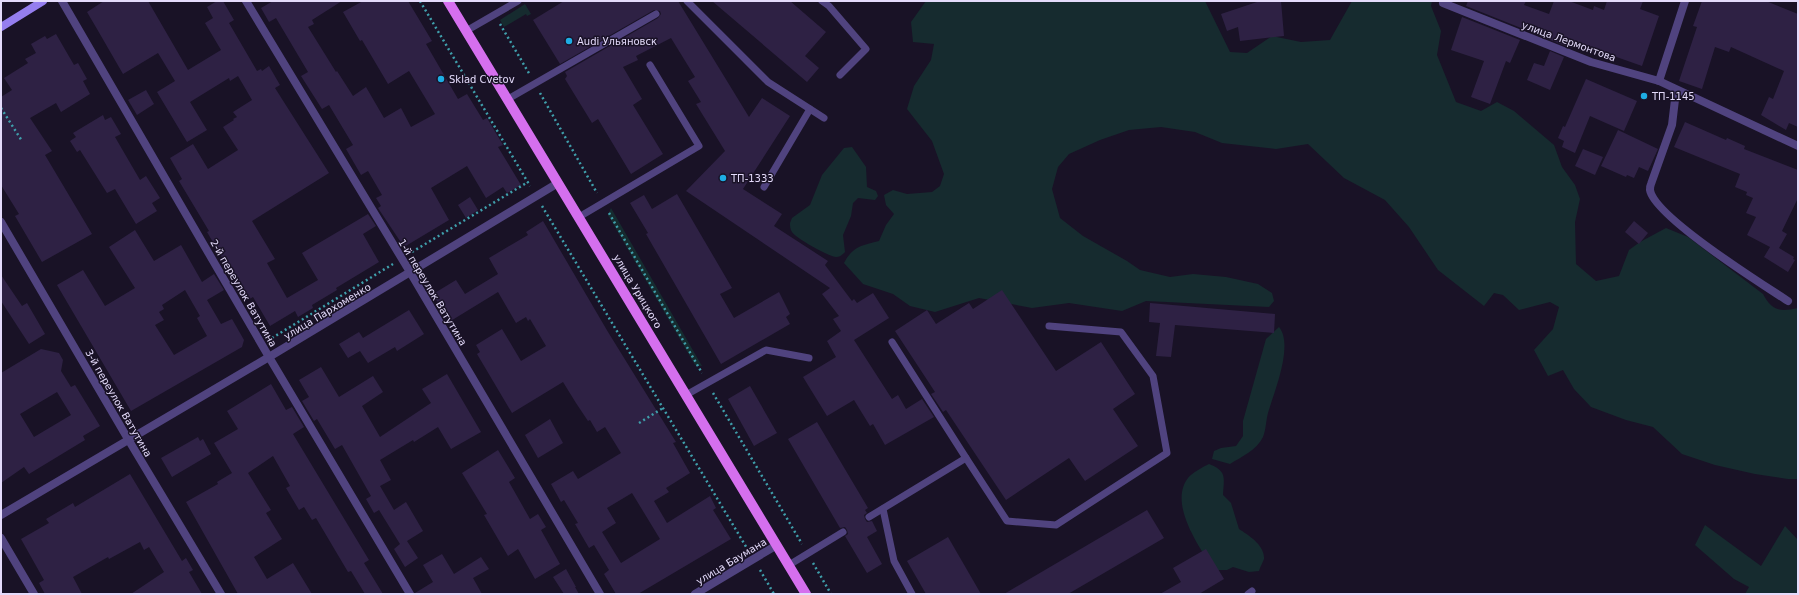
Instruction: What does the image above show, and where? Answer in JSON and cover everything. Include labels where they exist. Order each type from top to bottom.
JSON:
[{"type":"main road","name":"улица Урицкого","points":[[448,1],[806,594]]},
{"type":"street","points":[[1,27],[33,3],[43,1]]},
{"type":"street","name":"2-й переулок Ватутина","points":[[62,1],[269,357],[410,594]]},
{"type":"street","name":"1-й переулок Ватутина","points":[[246,1],[410,272],[600,594]]},
{"type":"street","points":[[1659,81],[1685,1]]},
{"type":"street","name":"улица Лермонтова","points":[[1443,3],[1591,62],[1659,81],[1676,91],[1798,146]]},
{"type":"street","points":[[1676,91],[1672,126],[1651,184],[1650,190],[1656,202],[1676,223],[1753,279],[1788,301]]},
{"type":"street","name":"улица Пархоменко","points":[[1,514],[269,357],[558,183]]},
{"type":"street","name":"3-й переулок Ватутина","points":[[1,222],[221,594]]},
{"type":"street","points":[[1,538],[34,594]]},
{"type":"street","name":"улица Баумана","points":[[695,594],[777,546]]},
{"type":"lane","points":[[466,31],[518,1]]},
{"type":"lane","points":[[687,1],[768,82],[824,118]]},
{"type":"lane","points":[[822,1],[829,6],[866,49],[840,75]]},
{"type":"lane","points":[[508,99],[656,14]]},
{"type":"lane","points":[[579,217],[699,146],[650,65]]},
{"type":"lane","points":[[764,187],[810,109]]},
{"type":"lane","points":[[892,342],[1007,521],[1056,525],[1167,453],[1153,376],[1121,332],[1049,326]]},
{"type":"lane","points":[[686,395],[766,350],[809,358]]},
{"type":"lane","points":[[869,517],[966,458]]},
{"type":"lane","points":[[882,509],[894,561],[912,594]]},
{"type":"lane","points":[[789,565],[843,532]]},
{"type":"path","points":[[420,1],[774,594]]},
{"type":"path","points":[[495,14],[831,594]]},
{"type":"path","points":[[1,108],[22,141]]},
{"type":"path","points":[[639,423],[663,408]]},
{"type":"green space","points":[[926,1],[1205,1],[1230,52],[1247,53],[1272,36],[1301,42],[1330,40],[1352,1],[1432,1],[1431,6],[1441,31],[1437,55],[1456,102],[1481,111],[1497,102],[1514,111],[1554,145],[1562,167],[1575,185],[1580,199],[1575,222],[1576,264],[1596,281],[1619,276],[1629,250],[1640,242],[1666,228],[1688,237],[1763,294],[1766,300],[1773,307],[1781,310],[1798,308],[1798,479],[1755,474],[1715,465],[1682,454],[1653,427],[1626,420],[1591,407],[1574,389],[1563,370],[1548,376],[1534,350],[1553,329],[1559,307],[1550,302],[1519,310],[1503,295],[1494,293],[1484,306],[1438,270],[1409,227],[1385,200],[1344,178],[1308,144],[1276,149],[1222,143],[1195,132],[1161,127],[1129,130],[1100,140],[1069,154],[1058,167],[1052,189],[1060,218],[1083,236],[1140,270],[1170,277],[1193,274],[1226,277],[1258,284],[1272,293],[1274,301],[1269,307],[1146,301],[1122,311],[1069,303],[1032,308],[979,298],[935,312],[910,306],[893,294],[863,284],[844,263],[850,253],[854,250],[867,244],[879,241],[886,225],[894,214],[886,205],[884,195],[893,190],[907,194],[932,192],[940,186],[944,174],[932,141],[907,109],[914,86],[931,60],[934,44],[913,42],[911,22]]},
{"type":"green space","points":[[525,4],[531,14],[527,16],[526,14],[504,27],[500,20]]},
{"type":"green space","points":[[852,147],[866,167],[867,187],[876,191],[878,196],[875,200],[858,198],[853,203],[851,216],[843,235],[845,252],[841,256],[836,257],[820,251],[799,238],[790,229],[790,223],[792,218],[810,205],[822,175],[844,148]]},
{"type":"green space","points":[[611,208],[702,366],[695,365],[608,215]]},
{"type":"green space","points":[[1279,327],[1283,335],[1284,357],[1268,413],[1263,437],[1257,446],[1230,464],[1212,459],[1214,451],[1221,448],[1236,446],[1243,436],[1243,421],[1266,339]]},
{"type":"green space","points":[[1209,464],[1222,472],[1224,479],[1223,495],[1231,503],[1239,529],[1247,534],[1262,549],[1264,559],[1259,571],[1249,572],[1233,567],[1227,570],[1214,570],[1188,526],[1182,500],[1183,489],[1190,476]]},
{"type":"green space","points":[[1705,525],[1761,566],[1785,526],[1798,540],[1798,594],[1745,594],[1749,587],[1734,579],[1695,545]]},
{"type":"building","points":[[104,1],[148,1],[188,70],[221,50],[205,23],[213,18],[207,7],[217,1],[223,1],[234,20],[229,23],[257,71],[261,69],[262,71],[269,66],[280,85],[275,88],[329,173],[252,221],[275,259],[267,263],[287,298],[318,280],[302,253],[368,214],[376,226],[363,234],[379,262],[336,288],[337,290],[312,305],[313,308],[298,317],[295,311],[270,326],[253,297],[248,300],[237,282],[233,284],[224,268],[227,266],[207,232],[209,231],[179,181],[182,179],[170,158],[193,144],[208,169],[238,150],[223,127],[237,117],[233,112],[252,100],[238,76],[230,81],[229,78],[190,102],[207,130],[187,142],[157,92],[175,81],[158,53],[123,74],[87,12]]},
{"type":"building","points":[[273,1],[342,1],[312,20],[314,24],[308,27],[353,96],[366,87],[384,118],[401,108],[411,127],[435,114],[409,71],[388,84],[362,40],[360,41],[343,12],[363,1],[408,1],[432,41],[426,44],[458,99],[467,94],[483,120],[487,118],[503,145],[498,147],[521,185],[507,193],[503,187],[486,198],[467,166],[431,188],[449,220],[404,247],[378,208],[381,206],[376,198],[382,195],[368,171],[361,175],[346,149],[353,145],[329,105],[322,109],[301,76],[308,72],[276,18],[269,22],[261,8]]},
{"type":"building","points":[[564,1],[678,1],[749,117],[762,98],[790,116],[743,189],[782,214],[774,226],[828,261],[825,265],[852,301],[854,299],[857,303],[873,293],[889,318],[854,340],[892,399],[898,395],[906,409],[922,399],[934,417],[885,445],[873,424],[870,426],[854,400],[827,416],[803,377],[836,357],[827,341],[841,331],[833,319],[839,316],[822,294],[830,288],[686,191],[725,151],[696,104],[701,102],[688,81],[695,77],[671,38],[636,56],[638,60],[623,67],[642,99],[633,105],[663,154],[631,174],[598,119],[592,123],[565,79],[567,76],[565,72],[658,18],[661,14],[660,11],[654,10],[560,64],[533,20]]},
{"type":"building","points":[[712,1],[790,1],[826,32],[805,56],[819,68],[807,82]]},
{"type":"building","points":[[1260,1],[1281,1],[1284,36],[1240,41],[1238,27],[1227,31],[1221,14]]},
{"type":"building","points":[[1468,1],[1526,1],[1524,5],[1549,14],[1554,1],[1569,1],[1593,10],[1594,6],[1604,10],[1607,1],[1643,1],[1640,9],[1659,16],[1642,66],[1608,54],[1602,53],[1602,56],[1574,46],[1574,48],[1568,47],[1466,6]]},
{"type":"building","points":[[1702,1],[1766,1],[1798,14],[1798,127],[1789,123],[1786,130],[1761,115],[1769,97],[1773,99],[1784,71],[1731,47],[1729,52],[1715,47],[1702,89],[1679,81],[1697,27],[1693,26]]},
{"type":"building","points":[[1462,17],[1520,40],[1510,63],[1506,61],[1490,104],[1471,97],[1484,61],[1451,50]]},
{"type":"building","points":[[56,34],[74,65],[78,63],[87,79],[83,81],[90,94],[61,112],[56,103],[30,118],[52,151],[45,155],[92,234],[42,262],[15,216],[19,214],[1,185],[1,97],[12,90],[4,78],[28,63],[25,59],[36,53],[31,44],[45,36],[47,39]]},
{"type":"building","points":[[1550,51],[1564,57],[1550,90],[1527,80],[1534,63],[1544,66]]},
{"type":"building","points":[[1586,79],[1637,101],[1624,131],[1590,116],[1575,153],[1562,147],[1564,141],[1558,138],[1563,126],[1565,127]]},
{"type":"building","points":[[146,90],[154,104],[137,115],[128,100]]},
{"type":"building","points":[[103,115],[105,120],[111,117],[121,134],[115,137],[140,180],[146,176],[160,198],[152,203],[157,211],[136,224],[115,189],[107,193],[80,150],[77,152],[70,141],[76,137],[73,133]]},
{"type":"building","points":[[1685,122],[1726,140],[1727,138],[1745,146],[1744,149],[1798,170],[1798,198],[1782,231],[1787,234],[1779,248],[1794,257],[1793,259],[1795,260],[1788,272],[1764,257],[1770,247],[1747,235],[1756,217],[1746,213],[1753,198],[1746,195],[1747,192],[1735,187],[1740,174],[1674,147]]},
{"type":"building","points":[[1618,130],[1658,149],[1648,171],[1639,167],[1634,178],[1627,175],[1626,177],[1601,166]]},
{"type":"building","points":[[1583,149],[1603,157],[1595,175],[1575,166]]},
{"type":"building","points":[[677,194],[732,288],[720,294],[734,318],[779,292],[790,314],[786,317],[790,324],[721,364],[646,234],[648,233],[630,203],[644,195],[652,209]]},
{"type":"building","points":[[470,197],[478,210],[466,218],[458,205]]},
{"type":"building","points":[[543,221],[608,332],[676,442],[673,443],[690,473],[666,488],[669,492],[654,501],[667,523],[710,496],[716,508],[713,510],[731,539],[638,594],[616,594],[604,574],[609,570],[594,545],[589,548],[575,524],[578,523],[564,500],[561,502],[551,484],[573,471],[578,479],[621,453],[605,427],[597,432],[590,420],[588,421],[563,382],[512,413],[477,354],[480,352],[476,345],[502,329],[521,361],[546,346],[530,319],[528,321],[526,317],[516,323],[498,292],[449,322],[433,294],[456,280],[465,294],[498,274],[489,258],[528,235],[526,232]],"holes":[[[632,493],[660,539],[621,563],[602,532],[616,523],[607,508]]]},
{"type":"building","points":[[1634,221],[1648,233],[1639,244],[1625,232]]},
{"type":"building","points":[[135,230],[154,261],[181,245],[202,282],[214,274],[224,290],[207,300],[221,324],[232,319],[244,340],[242,347],[131,411],[57,285],[83,270],[105,306],[135,288],[109,247]],"holes":[[[185,290],[200,316],[197,318],[207,336],[174,355],[155,325],[164,320],[159,312],[164,309],[162,305]]]},
{"type":"building","points":[[1,275],[22,306],[27,303],[45,334],[29,344],[1,301]]},
{"type":"building","points":[[1002,290],[1056,371],[1101,342],[1135,394],[1113,409],[1138,446],[1085,481],[1069,458],[1006,500],[946,410],[943,412],[931,394],[935,392],[895,331],[927,310],[936,324],[969,303],[973,309]]},
{"type":"building","points":[[1150,303],[1275,314],[1274,333],[1175,325],[1171,357],[1156,356],[1160,323],[1149,322]]},
{"type":"building","points":[[409,310],[424,334],[397,351],[395,347],[368,363],[360,351],[348,358],[339,344],[359,332],[363,338]]},
{"type":"building","points":[[41,349],[59,353],[63,360],[61,371],[71,387],[75,385],[100,426],[83,436],[85,440],[29,474],[24,467],[1,483],[1,373]],"holes":[[[57,392],[71,415],[34,437],[20,414]]]},
{"type":"building","points":[[321,367],[339,397],[373,376],[383,392],[362,406],[380,437],[431,403],[422,389],[447,374],[481,432],[451,449],[438,427],[380,460],[391,480],[380,486],[394,510],[406,502],[423,531],[407,541],[418,558],[405,567],[394,549],[400,544],[379,510],[374,513],[366,499],[371,496],[342,445],[335,449],[317,419],[314,421],[302,401],[309,397],[299,380]]},
{"type":"building","points":[[271,384],[286,410],[292,407],[304,427],[293,434],[369,560],[364,563],[383,594],[365,594],[351,571],[348,572],[316,518],[312,520],[304,507],[299,510],[286,488],[290,486],[273,456],[248,473],[271,510],[266,513],[282,539],[254,557],[267,579],[293,563],[312,594],[238,594],[186,502],[218,484],[217,482],[232,473],[214,443],[238,429],[227,411]]},
{"type":"building","points":[[750,386],[777,433],[754,446],[728,399]]},
{"type":"building","points":[[550,419],[563,443],[538,458],[525,435]]},
{"type":"building","points":[[817,422],[868,508],[865,510],[867,513],[864,515],[865,519],[867,522],[872,521],[877,531],[867,537],[882,564],[867,573],[845,536],[848,534],[847,530],[845,527],[840,528],[788,439]]},
{"type":"building","points":[[198,437],[200,441],[203,439],[211,454],[172,477],[161,458]]},
{"type":"building","points":[[498,450],[515,478],[509,482],[530,519],[538,514],[546,527],[541,530],[560,564],[535,579],[518,549],[508,556],[484,515],[487,514],[462,473]]},
{"type":"building","points":[[130,474],[182,561],[186,558],[193,570],[189,572],[202,594],[131,594],[164,572],[149,547],[144,550],[140,542],[109,559],[108,557],[73,577],[82,594],[45,594],[39,583],[44,580],[21,539],[49,523],[46,519],[73,503],[75,507]]},
{"type":"building","points":[[1147,510],[1164,538],[1068,594],[1004,594]]},
{"type":"building","points":[[948,537],[981,594],[926,594],[907,561]]},
{"type":"building","points":[[1206,549],[1224,579],[1199,594],[1160,594],[1181,582],[1173,568]]},
{"type":"building","points":[[442,554],[454,574],[481,557],[489,569],[473,578],[482,594],[415,594],[433,582],[423,565]]},
{"type":"building","points":[[566,569],[579,594],[564,594],[553,577]]},
{"type":"place","name":"Audi Ульяновск","points":[[569,41]]},
{"type":"place","name":"Sklad Cvetov","points":[[441,79]]},
{"type":"place","name":"ТП-1145","points":[[1644,96]]},
{"type":"place","name":"ТП-1333","points":[[723,178]]}]
